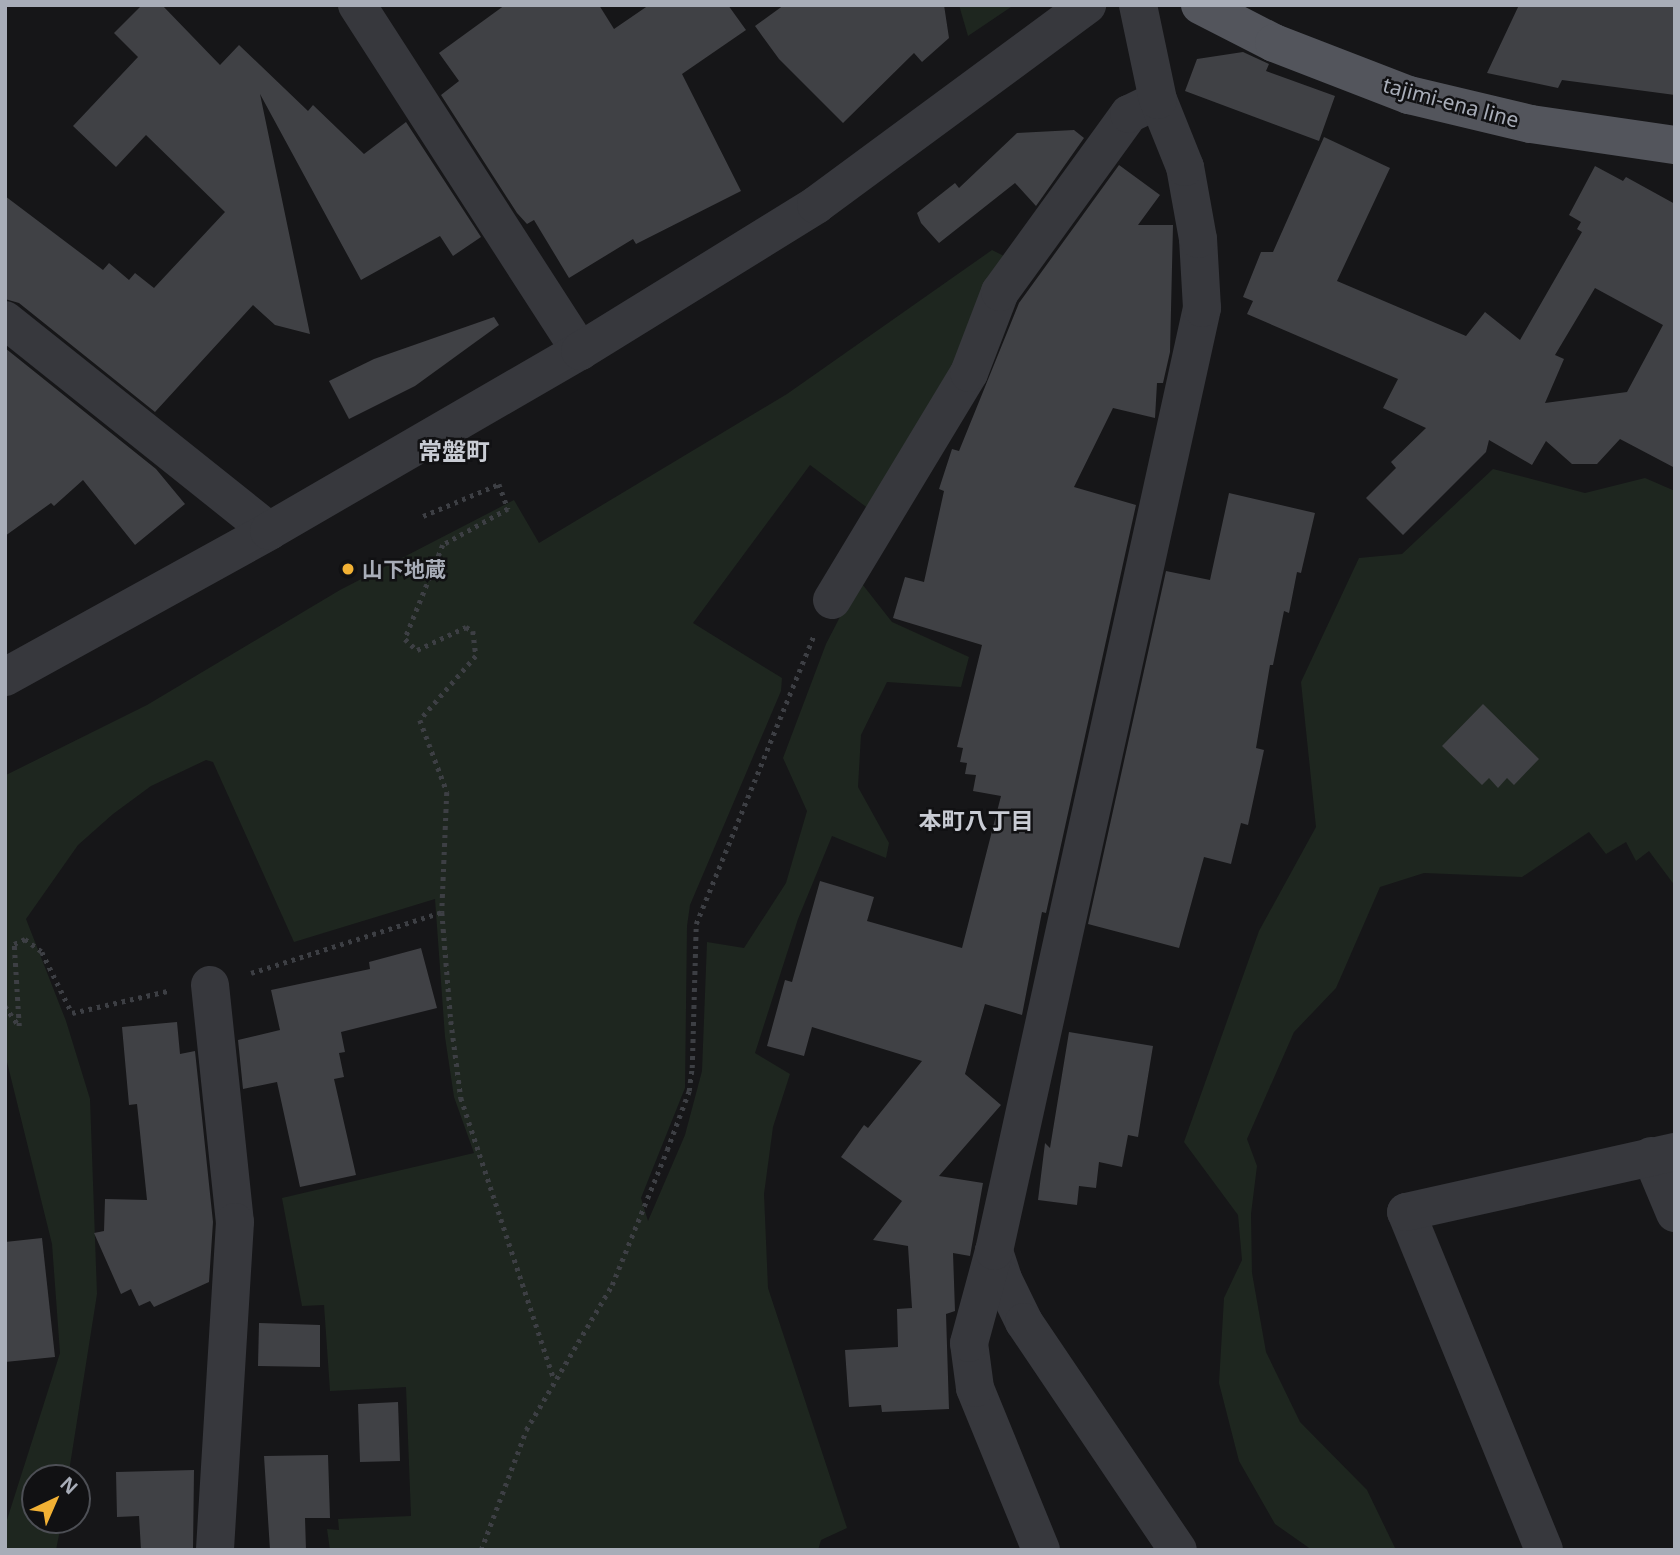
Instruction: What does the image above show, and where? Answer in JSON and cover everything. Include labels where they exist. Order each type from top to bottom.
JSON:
[{"type":"main road","name":"tajimi-ena line","points":[[1200,5],[1274,43],[1409,95],[1531,124],[1675,145]]},
{"type":"street","points":[[357,5],[580,351]]},
{"type":"street","points":[[5,677],[269,531],[580,351],[816,205],[1087,5]]},
{"type":"street","points":[[1041,1550],[975,1388],[969,1343],[994,1251],[1202,308],[1198,239],[1185,167],[1158,100],[1138,5]]},
{"type":"street","points":[[832,600],[969,373],[1000,292],[1129,114],[1158,100]]},
{"type":"street","points":[[5,320],[269,531]]},
{"type":"street","points":[[210,985],[235,1222],[215,1550]]},
{"type":"street","points":[[1544,1550],[1406,1212],[1663,1154],[1675,1213]]},
{"type":"street","points":[[994,1251],[1003,1279],[1024,1322],[1178,1550]]},
{"type":"path","points":[[423,516],[499,484],[508,509],[443,545],[405,639],[417,650],[466,627],[473,631],[476,656],[419,720],[447,792],[442,912],[451,1021],[461,1098],[554,1380]]},
{"type":"path","points":[[481,1550],[526,1430],[612,1285],[689,1091],[696,924],[759,776],[798,668],[832,600]]},
{"type":"path","points":[[5,1006],[19,1026],[13,944],[26,939],[42,952],[72,1013],[185,987],[210,985],[442,912]]},
{"type":"shaded area","points":[[959,5],[1014,5],[968,36]]},
{"type":"shaded area","points":[[992,250],[1004,256],[954,371],[873,512],[810,465],[693,623],[782,678],[781,691],[690,905],[687,926],[685,1088],[641,1198],[648,1221],[685,1135],[702,1071],[707,942],[744,948],[786,883],[807,811],[783,758],[826,644],[859,580],[892,622],[969,657],[961,687],[887,682],[861,735],[858,787],[889,843],[886,858],[832,836],[798,919],[755,1053],[790,1074],[773,1127],[764,1194],[768,1288],[847,1528],[821,1540],[818,1550],[330,1550],[327,1529],[339,1530],[338,1519],[411,1516],[406,1387],[330,1391],[324,1305],[302,1306],[282,1198],[474,1153],[454,1097],[445,1037],[435,899],[294,942],[213,762],[206,760],[151,786],[113,814],[78,845],[26,919],[66,1021],[90,1099],[97,1294],[70,1464],[25,1464],[60,1353],[52,1244],[5,1054],[6,775],[147,705],[340,590],[514,500],[539,543],[787,394]]},
{"type":"shaded area","points":[[1493,469],[1585,493],[1645,478],[1675,491],[1675,886],[1649,851],[1636,861],[1626,842],[1606,854],[1589,832],[1522,877],[1424,873],[1380,887],[1336,988],[1294,1032],[1247,1139],[1257,1166],[1251,1214],[1252,1273],[1266,1352],[1300,1422],[1367,1490],[1396,1550],[1312,1550],[1275,1524],[1239,1461],[1219,1383],[1224,1298],[1242,1260],[1238,1215],[1184,1142],[1259,931],[1316,827],[1301,682],[1359,558],[1402,554]]},
{"type":"shaded area","points":[[21,1476],[21,1534],[59,1534],[56,1550],[5,1550],[6,1523]]},
{"type":"building","points":[[142,5],[162,5],[220,65],[239,45],[308,111],[313,105],[364,154],[406,122],[481,237],[453,256],[440,236],[361,280],[260,94],[310,334],[275,325],[253,305],[155,412],[19,303],[5,299],[5,196],[103,270],[109,263],[129,280],[135,273],[154,288],[225,212],[146,135],[116,167],[73,126],[138,57],[114,33]]},
{"type":"building","points":[[505,5],[599,5],[614,29],[649,5],[728,5],[746,30],[682,74],[741,191],[636,244],[633,239],[569,278],[534,220],[527,224],[517,213],[441,95],[459,81],[439,53]]},
{"type":"building","points":[[784,5],[944,5],[949,38],[922,62],[914,53],[843,123],[779,59],[755,26]]},
{"type":"building","points":[[1519,5],[1675,5],[1675,95],[1562,80],[1558,88],[1487,73]]},
{"type":"building","points":[[1243,52],[1269,64],[1266,71],[1335,96],[1319,141],[1185,91],[1197,59]]},
{"type":"building","points":[[1074,130],[1084,138],[1036,206],[1015,183],[939,243],[921,223],[917,213],[955,183],[959,188],[1017,133]]},
{"type":"building","points":[[1324,137],[1390,168],[1337,281],[1466,336],[1485,312],[1520,340],[1582,232],[1577,229],[1581,222],[1569,215],[1595,166],[1623,181],[1626,177],[1675,204],[1675,468],[1620,439],[1597,464],[1572,464],[1546,441],[1532,465],[1489,440],[1486,452],[1403,535],[1366,498],[1396,468],[1391,462],[1426,428],[1383,408],[1398,379],[1247,314],[1253,301],[1243,297],[1261,252],[1273,252]],"holes":[[[1595,288],[1663,325],[1627,392],[1545,403],[1564,359],[1555,355]]]},
{"type":"building","points":[[1119,165],[1160,195],[1138,225],[1173,225],[1170,352],[1163,383],[1157,383],[1155,418],[1113,408],[1074,487],[1136,505],[1046,913],[1042,912],[1022,1015],[985,1004],[965,1074],[1001,1105],[939,1176],[983,1183],[970,1256],[953,1253],[955,1311],[946,1314],[949,1409],[882,1412],[881,1405],[849,1407],[845,1350],[898,1347],[897,1309],[912,1308],[908,1246],[873,1240],[902,1201],[841,1157],[864,1125],[868,1128],[922,1061],[812,1027],[804,1056],[767,1046],[785,980],[792,982],[820,881],[874,897],[867,921],[962,948],[1001,796],[973,791],[976,775],[965,774],[967,763],[960,762],[963,748],[957,747],[982,645],[893,618],[905,577],[924,582],[944,491],[939,489],[952,449],[959,451],[1019,303]]},
{"type":"building","points":[[494,317],[499,325],[415,386],[349,419],[329,381],[374,359]]},
{"type":"building","points":[[5,348],[156,469],[185,504],[135,545],[83,480],[54,506],[51,503],[5,536]]},
{"type":"building","points":[[1229,493],[1315,513],[1301,573],[1297,572],[1289,613],[1284,611],[1273,665],[1270,665],[1256,748],[1264,750],[1248,825],[1241,823],[1231,864],[1204,857],[1179,948],[1088,924],[1166,571],[1210,580]]},
{"type":"building","points":[[1483,704],[1539,759],[1514,785],[1507,778],[1498,788],[1489,778],[1482,785],[1442,746]]},
{"type":"building","points":[[421,948],[437,1008],[341,1032],[345,1052],[339,1053],[344,1077],[334,1079],[356,1175],[300,1187],[277,1082],[243,1089],[238,1040],[280,1030],[271,990],[370,969],[369,962]]},
{"type":"building","points":[[177,1022],[180,1054],[195,1051],[213,1222],[209,1282],[154,1307],[150,1301],[139,1306],[131,1289],[121,1294],[94,1233],[104,1231],[105,1199],[147,1200],[137,1104],[129,1105],[122,1027]]},
{"type":"building","points":[[1069,1032],[1153,1046],[1138,1137],[1128,1135],[1122,1167],[1099,1162],[1096,1188],[1079,1186],[1077,1205],[1038,1200],[1045,1143],[1050,1148]]},
{"type":"building","points":[[42,1238],[55,1357],[5,1362],[5,1242]]},
{"type":"building","points":[[259,1323],[320,1325],[320,1367],[258,1366]]},
{"type":"building","points":[[398,1402],[400,1461],[360,1462],[358,1404]]},
{"type":"building","points":[[328,1455],[330,1518],[305,1518],[306,1550],[270,1550],[264,1456]]},
{"type":"building","points":[[194,1470],[193,1550],[141,1550],[139,1516],[117,1517],[116,1472]]},
{"type":"place","name":"山下地蔵","points":[[348,569]]},
{"type":"district","name":"常盤町","points":[[454,451]]},
{"type":"district","name":"本町八丁目","points":[[976,820]]}]
